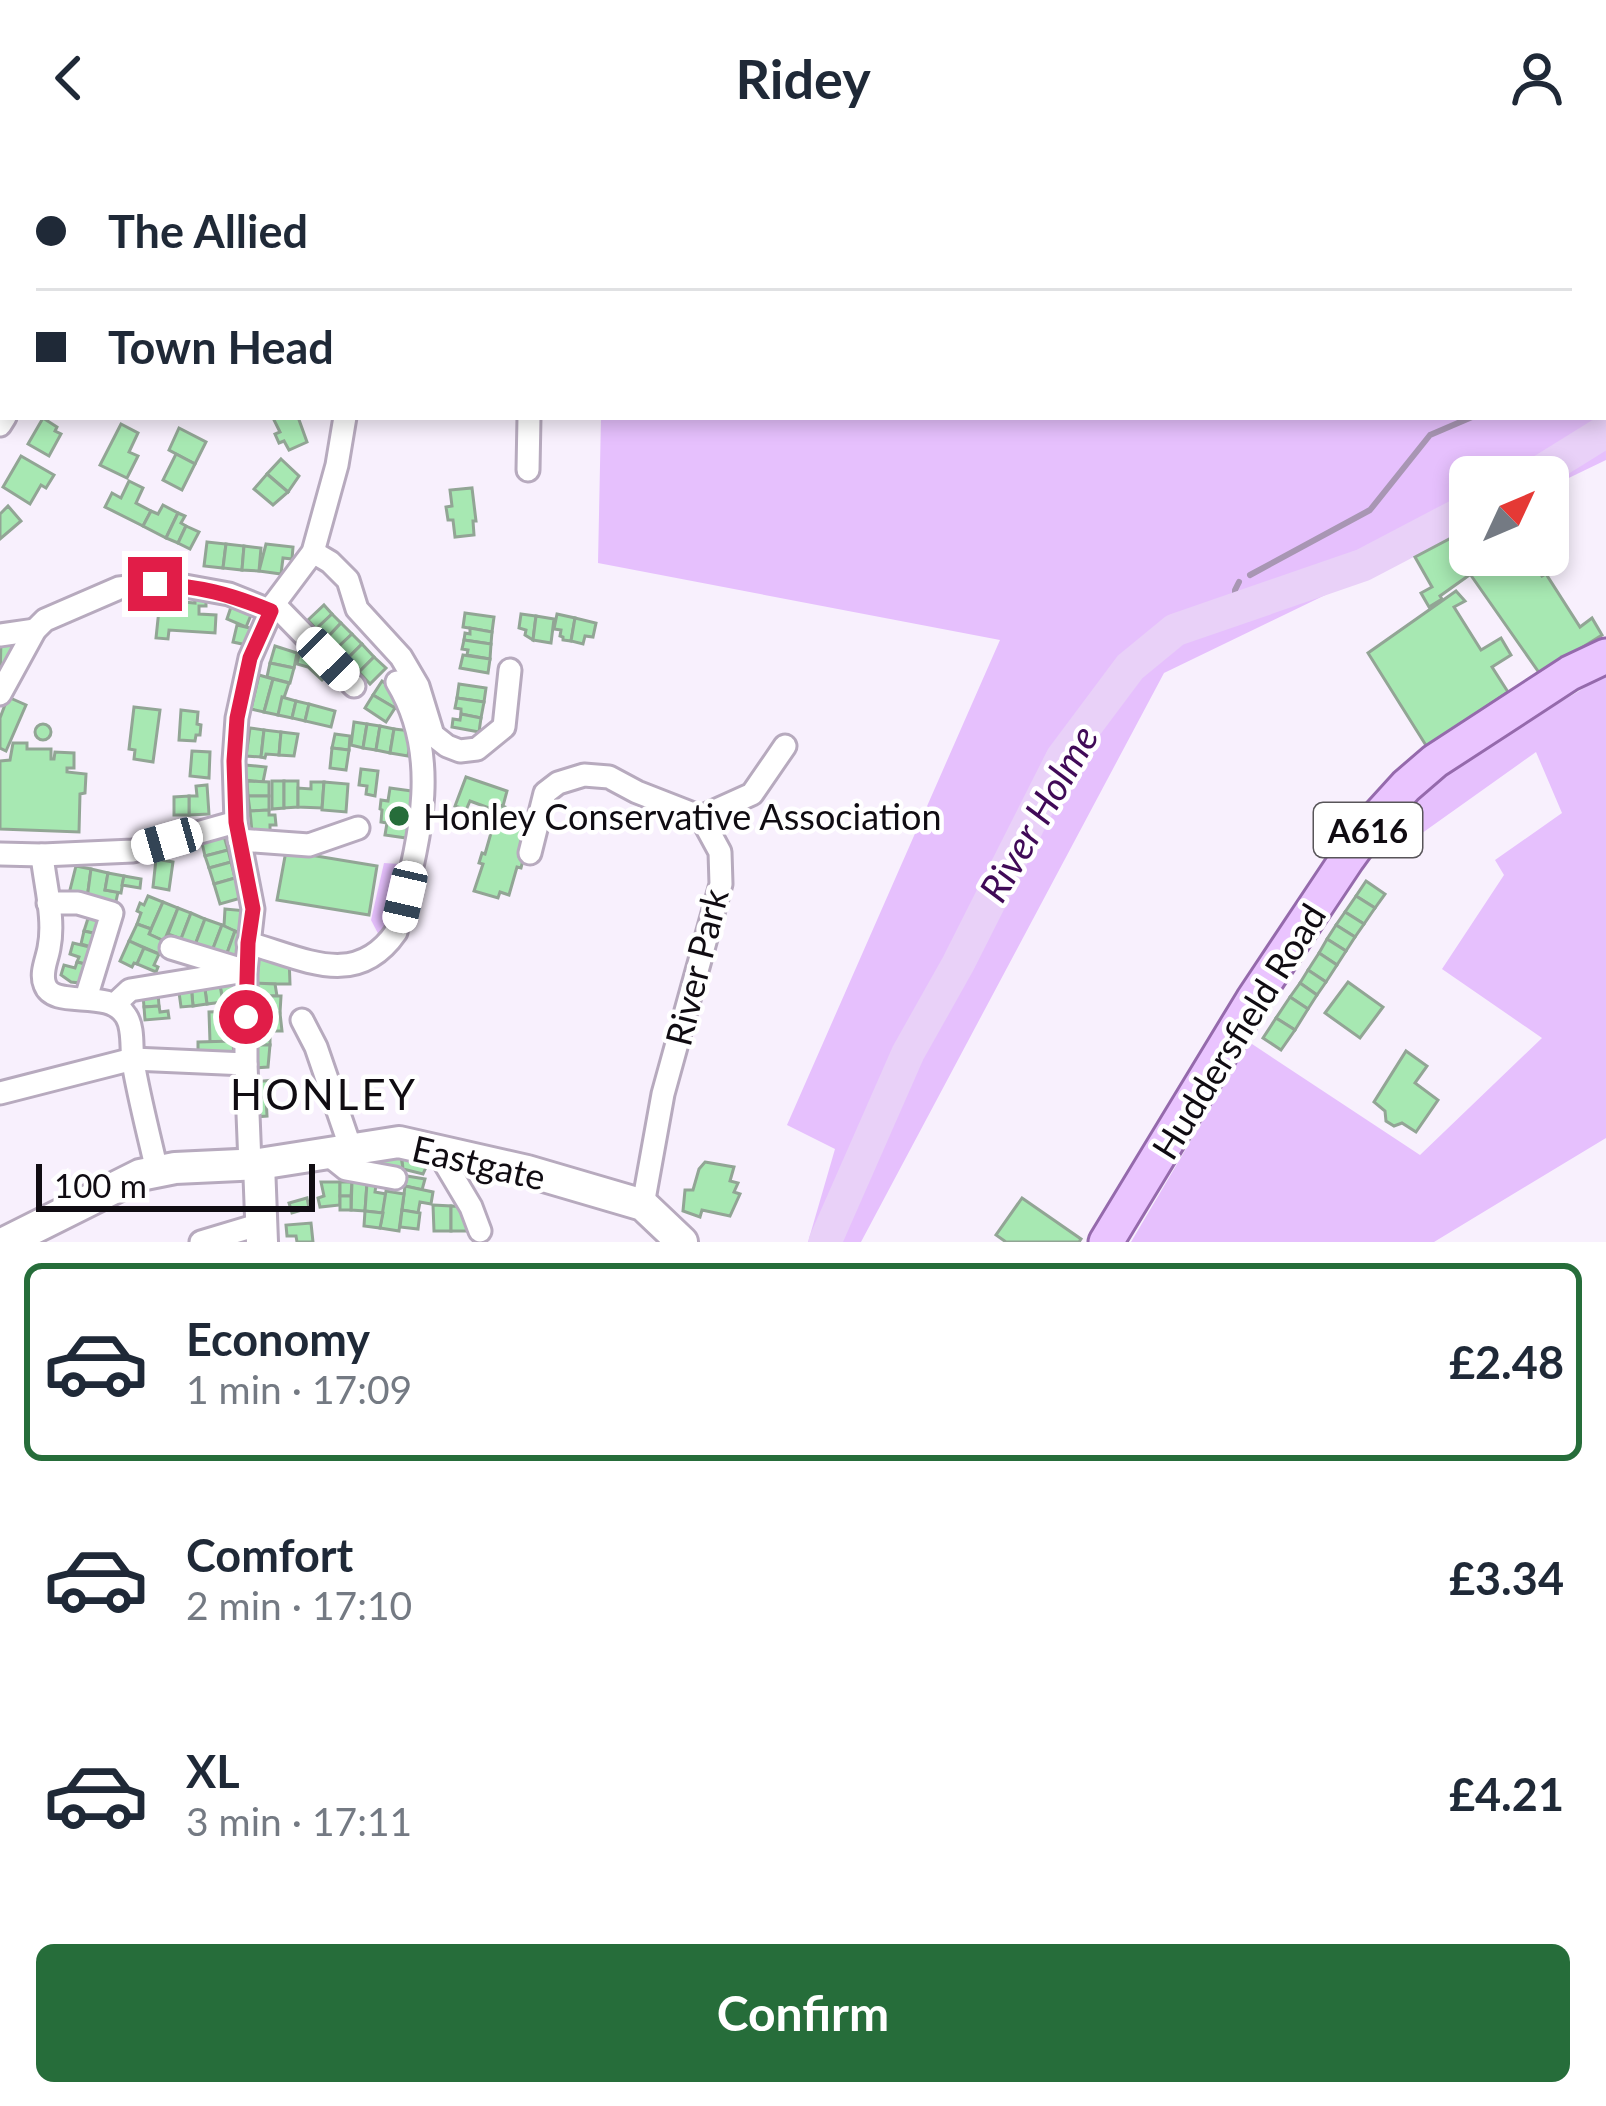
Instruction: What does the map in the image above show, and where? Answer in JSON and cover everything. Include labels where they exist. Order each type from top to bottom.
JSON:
[{"type":"main road","name":"Huddersfield Road","points":[[1106,1242],[1253,1000],[1376,819],[1435,761],[1570,673],[1606,656]]},
{"type":"street","points":[[201,1242],[257,1236],[246,1064],[246,971],[253,909],[237,831],[237,718],[250,658],[273,608],[313,552],[337,465],[344,420]]},
{"type":"street","points":[[528,470],[529,420]]},
{"type":"street","points":[[313,552],[348,580],[357,609],[401,658],[418,686],[434,735],[447,746],[460,751],[477,749],[504,727],[510,670]]},
{"type":"street","points":[[0,635],[40,625],[119,588],[185,586],[273,608],[354,686]]},
{"type":"street","points":[[0,694],[40,625]]},
{"type":"street","points":[[248,943],[339,968],[372,957],[396,932],[425,795],[420,746],[397,682]]},
{"type":"street","points":[[530,853],[545,793],[558,784],[584,775],[609,777],[701,817],[752,794],[785,746]]},
{"type":"street","name":"River Park","points":[[643,1205],[663,1094],[721,884],[720,852],[701,817]]},
{"type":"street","points":[[0,854],[133,851],[237,831],[308,845],[358,828]]},
{"type":"street","points":[[42,855],[50,945],[43,978],[50,992],[116,1004],[129,1019],[157,1171]]},
{"type":"street","points":[[48,902],[78,903],[112,913],[86,998]]},
{"type":"street","points":[[171,948],[246,971]]},
{"type":"street","points":[[116,1004],[130,990],[246,971]]},
{"type":"street","points":[[34,1011],[50,992]]},
{"type":"street","points":[[302,1019],[316,1047],[346,1169],[395,1178]]},
{"type":"street","points":[[0,1093],[133,1059],[246,1064]]},
{"type":"street","name":"Eastgate","points":[[5,1242],[140,1175],[255,1164],[399,1142],[527,1171],[643,1205],[682,1242]]},
{"type":"street","points":[[437,1150],[480,1231]]},
{"type":"street","points":[[0,1224],[5,1242]]},
{"type":"shaded area","points":[[601,420],[1606,420],[1606,460],[1569,478],[1569,456],[1449,456],[1449,535],[1164,673],[861,1242],[808,1242],[835,1149],[787,1125],[1000,640],[598,563]]},
{"type":"shaded area","points":[[1606,675],[1606,1138],[1434,1242],[1131,1242],[1249,1042],[1420,1155],[1542,1038],[1442,969],[1504,875],[1495,860],[1562,813],[1536,752],[1418,836],[1388,831],[1441,773]]},
{"type":"shaded area","points":[[384,863],[400,864],[392,929],[383,943],[371,920]]},
{"type":"building","points":[[42,420],[61,434],[49,456],[28,444]]},
{"type":"building","points":[[274,420],[299,420],[307,442],[289,450],[284,441],[279,443],[275,434],[280,432]]},
{"type":"building","points":[[121,424],[138,433],[129,452],[138,456],[127,478],[100,465]]},
{"type":"building","points":[[179,428],[206,442],[195,464],[169,450]]},
{"type":"building","points":[[176,454],[195,464],[182,490],[163,480]]},
{"type":"building","points":[[21,456],[54,475],[46,488],[41,485],[30,504],[3,487]]},
{"type":"building","points":[[281,459],[299,476],[288,492],[267,474]]},
{"type":"building","points":[[267,474],[288,492],[273,505],[254,489]]},
{"type":"building","points":[[129,481],[143,488],[136,503],[151,511],[143,526],[105,507],[112,493],[121,498]]},
{"type":"building","points":[[472,488],[474,535],[455,537],[446,507],[452,506],[450,490]]},
{"type":"building","points":[[163,505],[178,513],[166,538],[143,526],[151,511],[158,514]]},
{"type":"building","points":[[8,506],[21,521],[0,539],[0,514]]},
{"type":"building","points":[[178,513],[185,516],[181,523],[186,526],[178,543],[166,538]]},
{"type":"building","points":[[186,526],[199,532],[190,549],[178,543]]},
{"type":"building","points":[[1449,539],[1449,576],[1468,576],[1429,607],[1421,593],[1432,587],[1415,557]]},
{"type":"building","points":[[207,542],[226,544],[223,568],[204,566]]},
{"type":"building","points":[[226,544],[244,546],[242,570],[223,568]]},
{"type":"building","points":[[266,544],[293,547],[292,559],[283,558],[281,574],[259,571]]},
{"type":"building","points":[[244,546],[261,548],[259,571],[242,570]]},
{"type":"building","points":[[1471,576],[1547,576],[1580,627],[1592,618],[1602,635],[1540,674]]},
{"type":"building","points":[[1456,591],[1465,601],[1454,607],[1481,650],[1501,638],[1511,655],[1492,667],[1508,692],[1427,747],[1368,653]]},
{"type":"building","points":[[195,595],[206,596],[206,606],[199,606],[199,614],[216,615],[215,633],[169,630],[168,639],[156,638],[160,600],[195,603]]},
{"type":"building","points":[[324,605],[332,614],[316,629],[308,620]]},
{"type":"building","points":[[231,607],[251,615],[246,627],[227,619]]},
{"type":"building","points":[[465,613],[494,617],[492,632],[463,627]]},
{"type":"building","points":[[332,614],[341,623],[326,639],[316,629]]},
{"type":"building","points":[[521,614],[536,616],[533,640],[519,628]]},
{"type":"building","points":[[557,614],[575,618],[571,641],[563,640],[561,630],[554,629]]},
{"type":"building","points":[[536,616],[554,619],[551,643],[533,640]]},
{"type":"building","points":[[575,618],[596,623],[593,637],[585,636],[583,644],[571,641]]},
{"type":"building","points":[[341,623],[352,634],[336,649],[326,639]]},
{"type":"building","points":[[237,625],[254,629],[251,646],[233,642]]},
{"type":"building","points":[[470,628],[492,632],[491,644],[464,640]]},
{"type":"building","points":[[352,634],[362,644],[346,660],[336,649]]},
{"type":"building","points":[[13,638],[11,667],[0,679],[1,640]]},
{"type":"building","points":[[464,640],[491,644],[490,659],[467,655],[468,650],[462,649]]},
{"type":"building","points":[[362,644],[374,657],[359,672],[346,660]]},
{"type":"building","points":[[275,646],[297,653],[294,668],[270,663]]},
{"type":"building","points":[[300,650],[315,654],[332,670],[322,680],[297,664]]},
{"type":"building","points":[[463,655],[490,659],[488,673],[460,668]]},
{"type":"building","points":[[374,657],[386,668],[370,684],[359,672]]},
{"type":"building","points":[[270,663],[294,668],[290,683],[267,677]]},
{"type":"building","points":[[259,675],[273,679],[264,712],[251,709]]},
{"type":"building","points":[[273,679],[289,683],[278,715],[264,712]]},
{"type":"building","points":[[382,681],[402,695],[395,708],[373,695]]},
{"type":"building","points":[[459,684],[486,688],[484,702],[457,698]]},
{"type":"building","points":[[373,695],[395,708],[386,722],[365,708]]},
{"type":"building","points":[[8,697],[26,705],[6,751],[0,748],[0,718]]},
{"type":"building","points":[[282,697],[296,701],[292,718],[278,715]]},
{"type":"building","points":[[457,698],[484,702],[481,718],[461,714],[455,708]]},
{"type":"building","points":[[296,701],[309,704],[305,721],[292,718]]},
{"type":"building","points":[[309,704],[335,711],[331,727],[305,721]]},
{"type":"building","points":[[134,707],[160,710],[153,762],[134,759],[135,750],[129,749]]},
{"type":"building","points":[[181,710],[198,712],[200,735],[195,741],[179,740]]},
{"type":"building","points":[[461,714],[481,718],[479,732],[452,727],[453,719],[460,720]]},
{"type":"building","points":[[354,722],[367,724],[363,748],[351,745]]},
{"type":"building","points":[[43,724],[51,732],[43,740],[35,732]]},
{"type":"building","points":[[367,724],[380,726],[376,750],[363,748]]},
{"type":"building","points":[[380,726],[394,729],[390,753],[376,750]]},
{"type":"building","points":[[250,728],[264,730],[261,757],[246,756]]},
{"type":"building","points":[[394,729],[412,731],[408,756],[390,753]]},
{"type":"building","points":[[264,730],[281,732],[279,755],[261,757]]},
{"type":"building","points":[[281,732],[298,734],[294,756],[279,755]]},
{"type":"building","points":[[335,734],[350,736],[349,750],[332,748]]},
{"type":"building","points":[[13,743],[27,743],[27,749],[51,749],[51,759],[55,752],[74,753],[74,768],[67,772],[86,774],[79,832],[0,829],[0,761],[10,760]]},
{"type":"building","points":[[332,748],[349,750],[346,770],[330,768]]},
{"type":"building","points":[[192,751],[210,752],[209,778],[190,776]]},
{"type":"building","points":[[245,765],[266,767],[263,782],[244,780]]},
{"type":"building","points":[[361,769],[378,771],[375,796],[366,794],[367,786],[359,785]]},
{"type":"building","points":[[466,777],[507,791],[503,806],[497,811],[470,801],[466,810],[455,806]]},
{"type":"building","points":[[247,781],[269,782],[269,796],[248,796]]},
{"type":"building","points":[[272,781],[284,781],[284,808],[272,809]]},
{"type":"building","points":[[284,781],[298,781],[298,807],[284,808]]},
{"type":"building","points":[[311,782],[324,782],[322,808],[298,807],[298,788],[311,789]]},
{"type":"building","points":[[324,782],[348,784],[346,812],[322,810]]},
{"type":"building","points":[[207,785],[209,814],[189,815],[189,796],[197,796],[196,786]]},
{"type":"building","name":"Honley Conservative Association","points":[[390,788],[419,792],[413,839],[385,835],[387,823],[381,822],[380,809],[381,800],[388,801]]},
{"type":"building","points":[[189,796],[189,815],[174,815],[174,797]]},
{"type":"building","points":[[248,796],[269,796],[269,810],[250,811]]},
{"type":"building","points":[[499,805],[505,807],[502,821],[531,830],[509,895],[500,892],[498,898],[474,891]]},
{"type":"building","points":[[269,810],[276,825],[270,825],[270,831],[252,832],[250,811]]},
{"type":"building","points":[[224,836],[228,850],[205,856],[202,843]]},
{"type":"building","points":[[228,850],[231,862],[209,868],[205,856]]},
{"type":"building","points":[[286,851],[377,866],[369,915],[277,900]]},
{"type":"building","points":[[156,859],[173,862],[169,890],[153,887]]},
{"type":"building","points":[[231,862],[235,878],[214,884],[209,868]]},
{"type":"building","points":[[76,866],[91,869],[87,899],[69,894]]},
{"type":"building","points":[[91,869],[108,873],[105,890],[118,892],[115,906],[87,899]]},
{"type":"building","points":[[108,873],[124,876],[121,893],[105,890]]},
{"type":"building","points":[[124,876],[141,879],[140,888],[122,885]]},
{"type":"building","points":[[235,878],[241,898],[220,904],[214,884]]},
{"type":"building","points":[[1366,881],[1385,894],[1375,908],[1356,896]]},
{"type":"building","points":[[148,896],[163,902],[151,929],[137,924],[140,903],[144,905]]},
{"type":"building","points":[[1356,896],[1375,908],[1364,924],[1345,912]]},
{"type":"building","points":[[163,902],[178,908],[164,941],[149,934]]},
{"type":"building","points":[[178,908],[191,913],[181,939],[168,934]]},
{"type":"building","points":[[91,909],[109,914],[102,935],[84,931]]},
{"type":"building","points":[[225,909],[247,911],[244,936],[224,926]]},
{"type":"building","points":[[1345,912],[1364,924],[1355,937],[1336,925]]},
{"type":"building","points":[[191,913],[205,919],[195,945],[181,939]]},
{"type":"building","points":[[205,919],[222,925],[212,951],[195,945]]},
{"type":"building","points":[[137,924],[164,941],[159,954],[129,941]]},
{"type":"building","points":[[222,925],[235,931],[226,956],[212,951]]},
{"type":"building","points":[[1336,925],[1355,937],[1346,951],[1327,939]]},
{"type":"building","points":[[84,931],[102,935],[98,949],[81,944]]},
{"type":"building","points":[[235,931],[244,936],[239,961],[226,956]]},
{"type":"building","points":[[1327,939],[1346,951],[1337,965],[1319,953]]},
{"type":"building","points":[[129,941],[144,948],[132,967],[120,961]]},
{"type":"building","points":[[73,943],[98,949],[93,966],[77,962],[79,957],[70,954]]},
{"type":"building","points":[[144,948],[159,954],[156,972],[137,964]]},
{"type":"building","points":[[254,953],[289,957],[290,984],[256,984]]},
{"type":"building","points":[[1319,953],[1337,965],[1326,982],[1308,970]]},
{"type":"building","points":[[77,962],[93,966],[88,984],[61,975],[64,965],[75,968]]},
{"type":"building","points":[[1308,970],[1326,982],[1317,995],[1300,983]]},
{"type":"building","points":[[233,978],[236,1000],[223,1002],[219,980]]},
{"type":"building","points":[[219,980],[223,1002],[207,1004],[204,982]]},
{"type":"building","points":[[204,982],[207,1004],[193,1006],[191,984]]},
{"type":"building","points":[[1348,982],[1383,1007],[1360,1038],[1325,1013]]},
{"type":"building","points":[[254,983],[275,984],[277,996],[255,996]]},
{"type":"building","points":[[1300,983],[1317,995],[1308,1009],[1290,997]]},
{"type":"building","points":[[191,984],[193,1006],[181,1007],[178,985]]},
{"type":"building","points":[[158,993],[159,1006],[144,1007],[143,995]]},
{"type":"building","points":[[255,996],[281,996],[280,1013],[256,1014]]},
{"type":"building","points":[[1290,997],[1308,1009],[1295,1030],[1276,1018]]},
{"type":"building","points":[[159,1006],[160,1012],[168,1011],[169,1018],[145,1020],[144,1007]]},
{"type":"building","points":[[233,1011],[233,1041],[210,1042],[209,1012]]},
{"type":"building","points":[[280,1013],[282,1031],[257,1031],[256,1014]]},
{"type":"building","points":[[1276,1018],[1295,1030],[1281,1050],[1263,1038]]},
{"type":"building","points":[[257,1031],[270,1031],[270,1045],[255,1045]]},
{"type":"building","points":[[233,1041],[234,1058],[198,1059],[198,1042]]},
{"type":"building","points":[[255,1045],[270,1045],[268,1067],[253,1068]]},
{"type":"building","points":[[1406,1051],[1427,1066],[1415,1083],[1438,1100],[1416,1132],[1402,1123],[1394,1126],[1386,1121],[1385,1111],[1374,1102]]},
{"type":"building","points":[[274,1080],[269,1097],[253,1098],[253,1082]]},
{"type":"building","points":[[266,1097],[267,1116],[254,1117],[253,1098]]},
{"type":"building","points":[[401,1154],[403,1169],[382,1169],[381,1157]]},
{"type":"building","points":[[406,1155],[427,1165],[423,1174],[403,1169]]},
{"type":"building","points":[[705,1162],[734,1167],[730,1181],[738,1183],[734,1192],[740,1194],[730,1216],[702,1210],[700,1217],[683,1211],[685,1190],[693,1190]]},
{"type":"building","points":[[407,1176],[425,1179],[422,1190],[405,1186]]},
{"type":"building","points":[[321,1182],[340,1182],[340,1205],[320,1207]]},
{"type":"building","points":[[340,1182],[352,1182],[351,1196],[340,1196]]},
{"type":"building","points":[[352,1182],[367,1183],[365,1211],[351,1210]]},
{"type":"building","points":[[367,1183],[376,1185],[375,1192],[386,1194],[383,1213],[365,1211]]},
{"type":"building","points":[[405,1186],[433,1192],[431,1204],[420,1202],[418,1213],[402,1210]]},
{"type":"building","points":[[386,1191],[404,1194],[399,1231],[380,1228]]},
{"type":"building","points":[[340,1196],[351,1196],[351,1210],[340,1210]]},
{"type":"building","points":[[307,1198],[309,1208],[292,1213],[289,1203]]},
{"type":"building","points":[[1022,1198],[1079,1242],[1006,1242],[996,1235]]},
{"type":"building","points":[[433,1205],[451,1206],[451,1231],[434,1231]]},
{"type":"building","points":[[451,1206],[468,1207],[468,1231],[451,1231]]},
{"type":"building","points":[[402,1210],[420,1213],[418,1229],[400,1227]]},
{"type":"building","points":[[365,1211],[383,1213],[380,1228],[364,1226]]},
{"type":"building","points":[[311,1223],[313,1242],[287,1236],[286,1225]]},
{"type":"waterway","points":[[1250,575],[1370,510],[1430,435],[1465,420]]},
{"type":"waterway","name":"River Holme","points":[[1566,456],[1606,431]]},
{"type":"waterway","name":"River Holme","points":[[825,1242],[908,1053],[1062,758],[1130,667],[1175,630],[1363,565],[1449,520]]},
{"type":"waterway","points":[[1235,608],[1239,582]]},
{"type":"place","name":"Honley Conservative Association","points":[[399,816]]},
{"type":"district","name":"HONLEY","points":[[324,1094]]},
{"type":"route","points":[[155,584],[229,594],[271,611],[250,658],[237,718],[234,761],[236,822],[253,909],[246,1017]]}]
